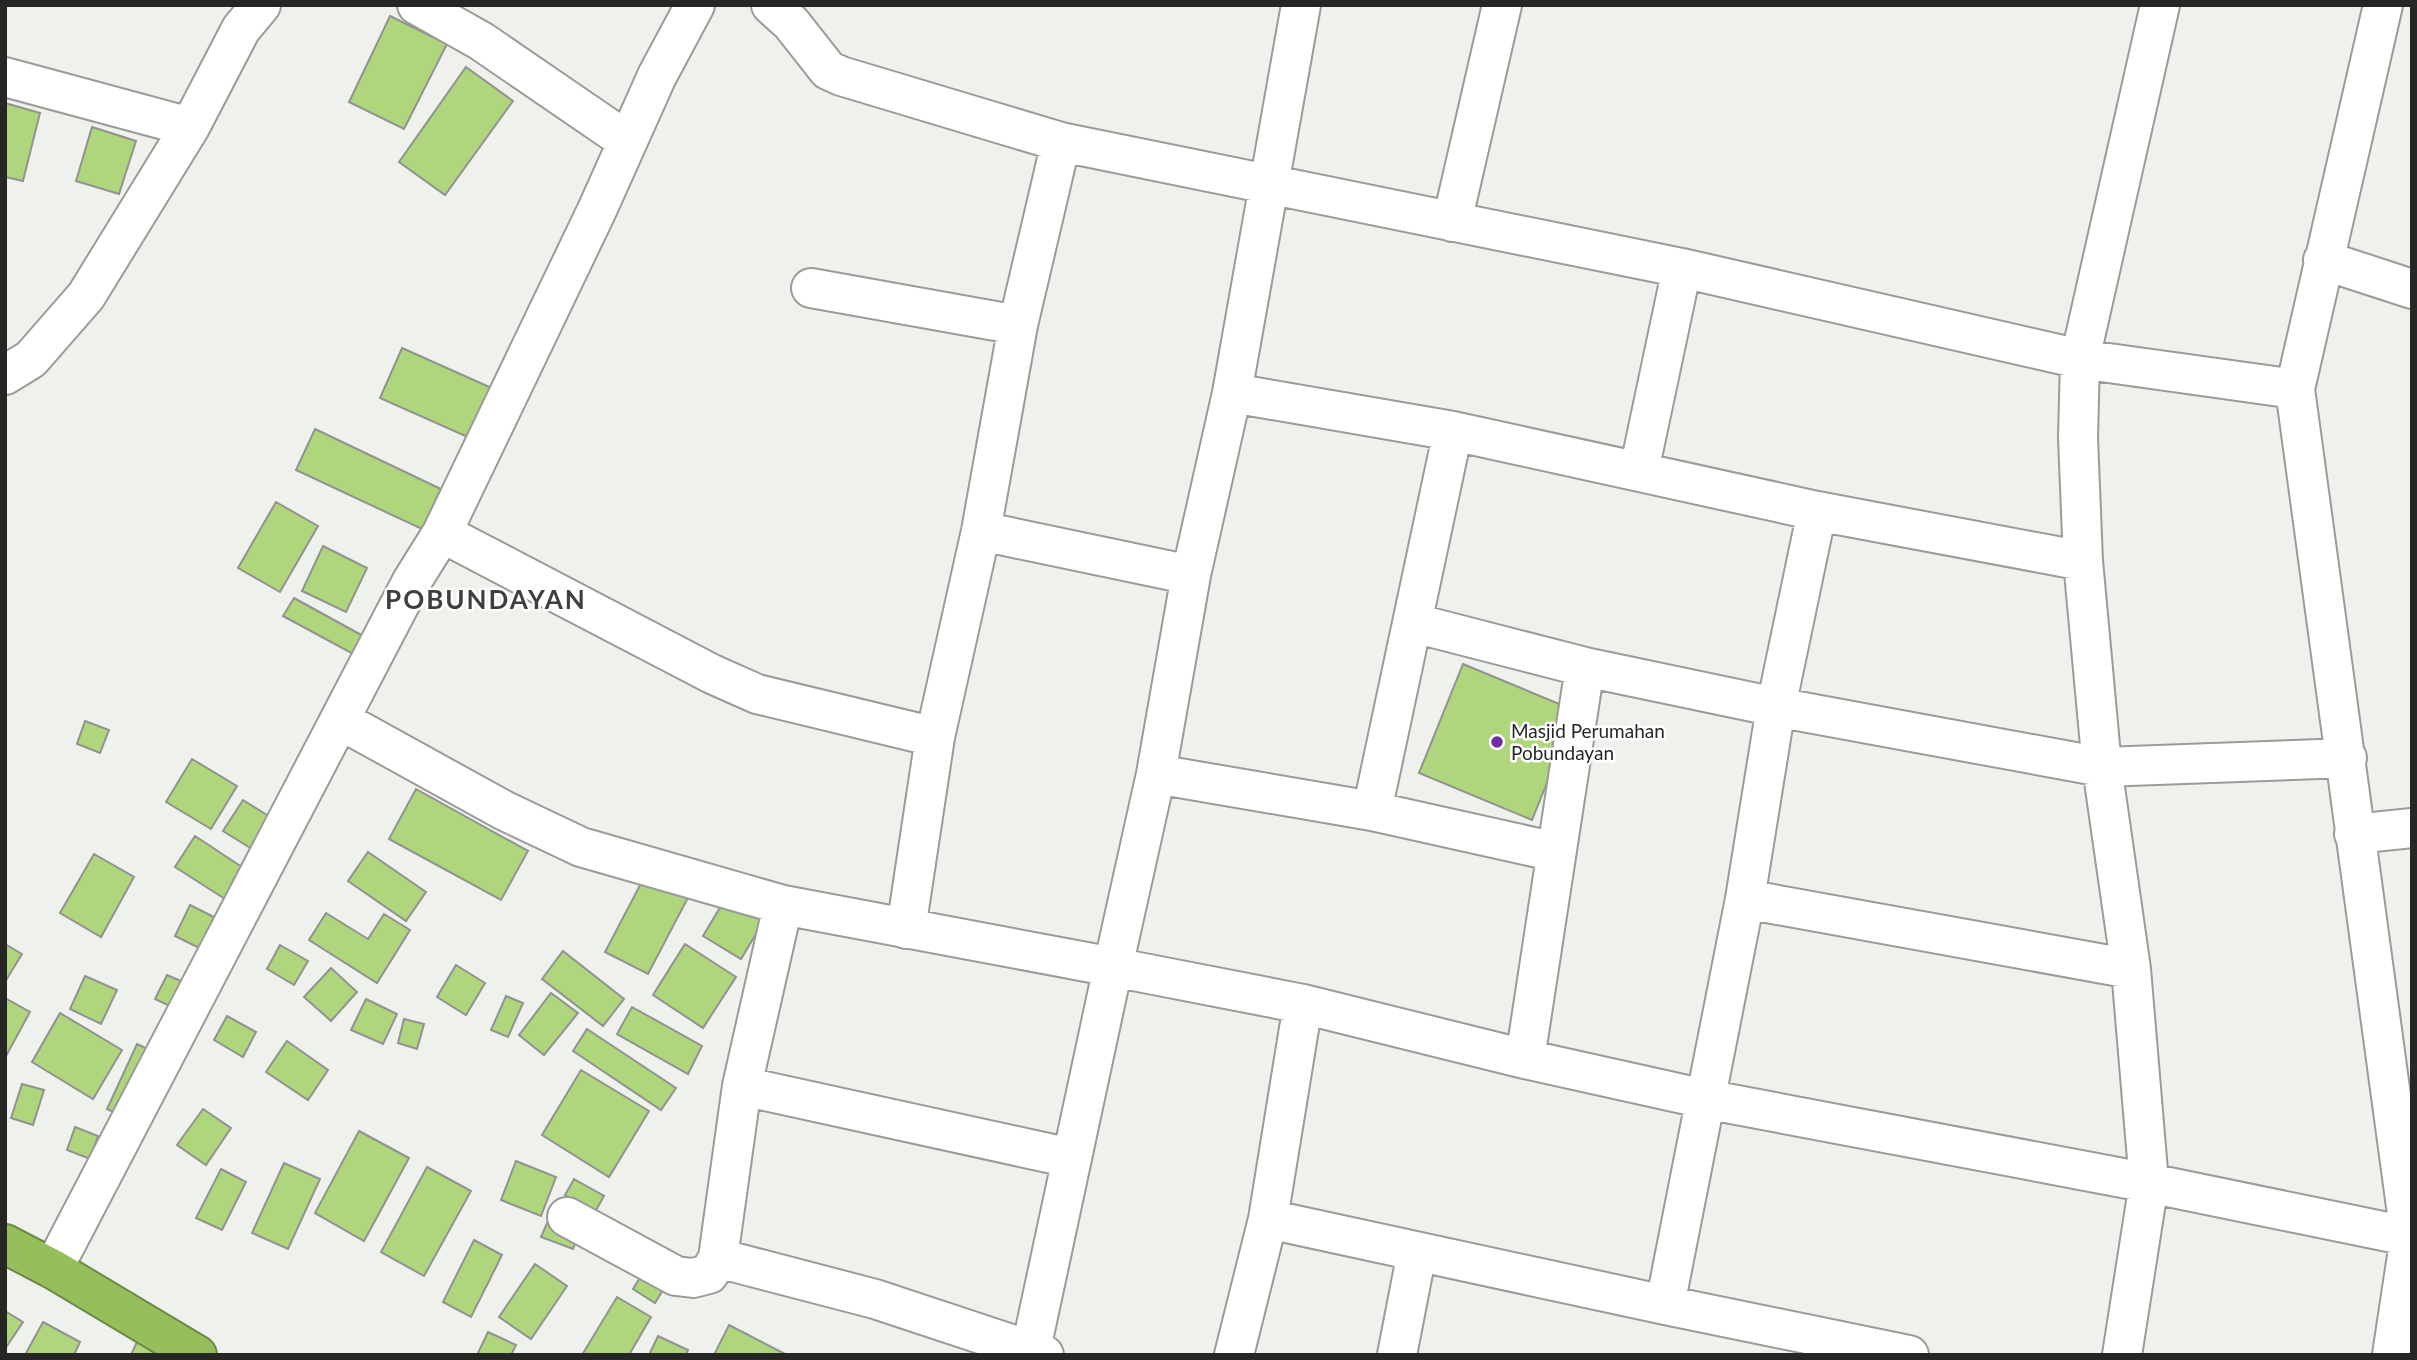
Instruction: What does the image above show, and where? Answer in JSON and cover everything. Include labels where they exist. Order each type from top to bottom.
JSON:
[{"type":"highway","points":[[5,1244],[53,1269],[184,1352]]},
{"type":"street","points":[[5,375],[31,359],[86,296],[190,127],[241,29],[261,5]]},
{"type":"street","points":[[417,5],[481,41],[627,141]]},
{"type":"street","points":[[53,1269],[412,582],[442,533],[597,210],[657,76],[695,5]]},
{"type":"street","points":[[771,5],[791,23],[828,70],[1061,142],[1682,268],[2080,359],[2295,389]]},
{"type":"street","points":[[718,1258],[875,1299],[1038,1352],[1071,1158],[1156,774],[1191,575],[1232,393],[1301,5]]},
{"type":"street","points":[[1452,222],[1502,5]]},
{"type":"street","points":[[2122,1355],[2148,1183],[2131,969],[2102,767],[2083,561],[2078,438],[2080,359],[2160,5]]},
{"type":"street","points":[[2383,5],[2295,389],[2411,1236],[2392,1355]]},
{"type":"street","points":[[5,77],[190,127]]},
{"type":"street","points":[[906,929],[935,737],[981,531],[1018,325],[1061,142]]},
{"type":"street","points":[[2323,260],[2412,289]]},
{"type":"street","points":[[1639,471],[1682,268]]},
{"type":"street","points":[[811,288],[1018,325]]},
{"type":"street","points":[[1232,393],[1452,431],[1817,511],[2083,561]]},
{"type":"street","points":[[1372,811],[1452,431]]},
{"type":"street","points":[[1665,1305],[1745,900],[1776,706],[1817,511]]},
{"type":"street","points":[[981,531],[1191,575]]},
{"type":"street","points":[[442,533],[712,674],[757,694],[935,737]]},
{"type":"street","points":[[1413,623],[1585,667],[2102,767],[2347,758]]},
{"type":"street","points":[[1525,1059],[1585,667]]},
{"type":"street","points":[[340,720],[505,811],[581,847],[783,905],[1303,1004],[1525,1059],[1705,1099],[2411,1236]]},
{"type":"street","points":[[1156,774],[1372,811],[1556,852]]},
{"type":"street","points":[[2354,834],[2412,828]]},
{"type":"street","points":[[1745,900],[2131,969]]},
{"type":"street","points":[[567,1217],[676,1276],[693,1278],[709,1274],[718,1258],[742,1086],[783,905]]},
{"type":"street","points":[[1244,1352],[1303,1004]]},
{"type":"street","points":[[742,1086],[1071,1158]]},
{"type":"street","points":[[1268,1219],[1909,1355]]},
{"type":"street","points":[[1396,1355],[1417,1252]]},
{"type":"building","points":[[390,16],[447,44],[404,129],[349,102]]},
{"type":"building","points":[[466,67],[513,101],[445,195],[399,162]]},
{"type":"building","points":[[5,103],[40,113],[23,181],[5,177]]},
{"type":"building","points":[[92,127],[136,141],[119,194],[76,181]]},
{"type":"building","points":[[402,348],[494,389],[472,439],[380,398]]},
{"type":"building","points":[[315,429],[441,489],[422,529],[296,470]]},
{"type":"building","points":[[276,502],[318,526],[280,592],[238,568]]},
{"type":"building","points":[[323,546],[367,568],[346,612],[302,591]]},
{"type":"building","points":[[294,598],[365,637],[355,655],[283,616]]},
{"type":"building","name":"Masjid Perumahan Pobundayan","points":[[1463,664],[1576,711],[1532,820],[1419,773]]},
{"type":"building","points":[[85,721],[109,730],[100,753],[77,744]]},
{"type":"building","points":[[192,759],[237,786],[211,829],[166,802]]},
{"type":"building","points":[[416,789],[528,851],[501,900],[389,839]]},
{"type":"building","points":[[243,800],[275,820],[255,851],[223,831]]},
{"type":"building","points":[[195,836],[245,869],[225,899],[175,867]]},
{"type":"building","points":[[368,852],[426,892],[406,921],[348,881]]},
{"type":"building","points":[[94,854],[134,877],[101,937],[60,913]]},
{"type":"building","points":[[648,870],[691,892],[648,974],[605,952]]},
{"type":"building","points":[[727,896],[765,919],[741,959],[703,936]]},
{"type":"building","points":[[190,905],[216,918],[201,949],[175,936]]},
{"type":"building","points":[[326,913],[368,939],[384,914],[410,930],[377,983],[309,940]]},
{"type":"building","points":[[5,944],[22,954],[5,982]]},
{"type":"building","points":[[685,944],[736,977],[703,1028],[653,995]]},
{"type":"building","points":[[280,945],[308,961],[294,985],[267,969]]},
{"type":"building","points":[[563,951],[624,999],[603,1026],[542,979]]},
{"type":"building","points":[[456,965],[485,983],[466,1015],[437,997]]},
{"type":"building","points":[[331,968],[357,992],[331,1021],[304,997]]},
{"type":"building","points":[[167,975],[190,985],[178,1010],[155,999]]},
{"type":"building","points":[[85,976],[117,990],[101,1024],[70,1009]]},
{"type":"building","points":[[551,993],[578,1013],[544,1055],[519,1035]]},
{"type":"building","points":[[506,996],[523,1003],[508,1037],[491,1030]]},
{"type":"building","points":[[5,998],[30,1012],[6,1056],[5,1056]]},
{"type":"building","points":[[366,999],[397,1014],[383,1044],[351,1030]]},
{"type":"building","points":[[632,1007],[702,1046],[688,1074],[617,1034]]},
{"type":"building","points":[[60,1013],[122,1050],[93,1099],[32,1062]]},
{"type":"building","points":[[227,1016],[256,1032],[243,1057],[214,1040]]},
{"type":"building","points":[[404,1019],[424,1024],[417,1049],[398,1043]]},
{"type":"building","points":[[587,1029],[676,1088],[661,1110],[573,1051]]},
{"type":"building","points":[[287,1041],[328,1070],[308,1100],[266,1072]]},
{"type":"building","points":[[137,1044],[152,1051],[122,1116],[107,1109]]},
{"type":"building","points":[[581,1070],[649,1111],[609,1177],[542,1135]]},
{"type":"building","points":[[22,1084],[44,1090],[33,1125],[11,1118]]},
{"type":"building","points":[[203,1109],[231,1128],[206,1165],[177,1145]]},
{"type":"building","points":[[75,1127],[98,1136],[90,1159],[67,1150]]},
{"type":"building","points":[[359,1131],[409,1158],[364,1241],[315,1213]]},
{"type":"building","points":[[516,1161],[556,1177],[541,1216],[501,1200]]},
{"type":"building","points":[[284,1163],[320,1179],[288,1249],[252,1233]]},
{"type":"building","points":[[427,1167],[471,1191],[424,1276],[381,1252]]},
{"type":"building","points":[[221,1169],[246,1182],[222,1230],[196,1218]]},
{"type":"building","points":[[574,1179],[604,1196],[595,1212],[565,1195]]},
{"type":"building","points":[[548,1221],[579,1234],[573,1249],[541,1237]]},
{"type":"building","points":[[474,1240],[502,1255],[471,1317],[443,1302]]},
{"type":"building","points":[[535,1264],[567,1286],[531,1339],[499,1317]]},
{"type":"building","points":[[644,1271],[666,1285],[655,1303],[633,1289]]},
{"type":"building","points":[[617,1297],[651,1317],[629,1355],[582,1355]]},
{"type":"building","points":[[5,1311],[23,1322],[5,1349]]},
{"type":"building","points":[[43,1322],[80,1342],[74,1355],[25,1355]]},
{"type":"building","points":[[729,1325],[787,1355],[714,1355]]},
{"type":"building","points":[[488,1332],[516,1345],[511,1355],[477,1355]]},
{"type":"building","points":[[141,1333],[159,1355],[131,1355]]},
{"type":"building","points":[[658,1336],[688,1350],[686,1355],[649,1355]]},
{"type":"place","name":"Masjid Perumahan Pobundayan","points":[[1497,742]]},
{"type":"district","name":"POBUNDAYAN","points":[[486,600]]}]
